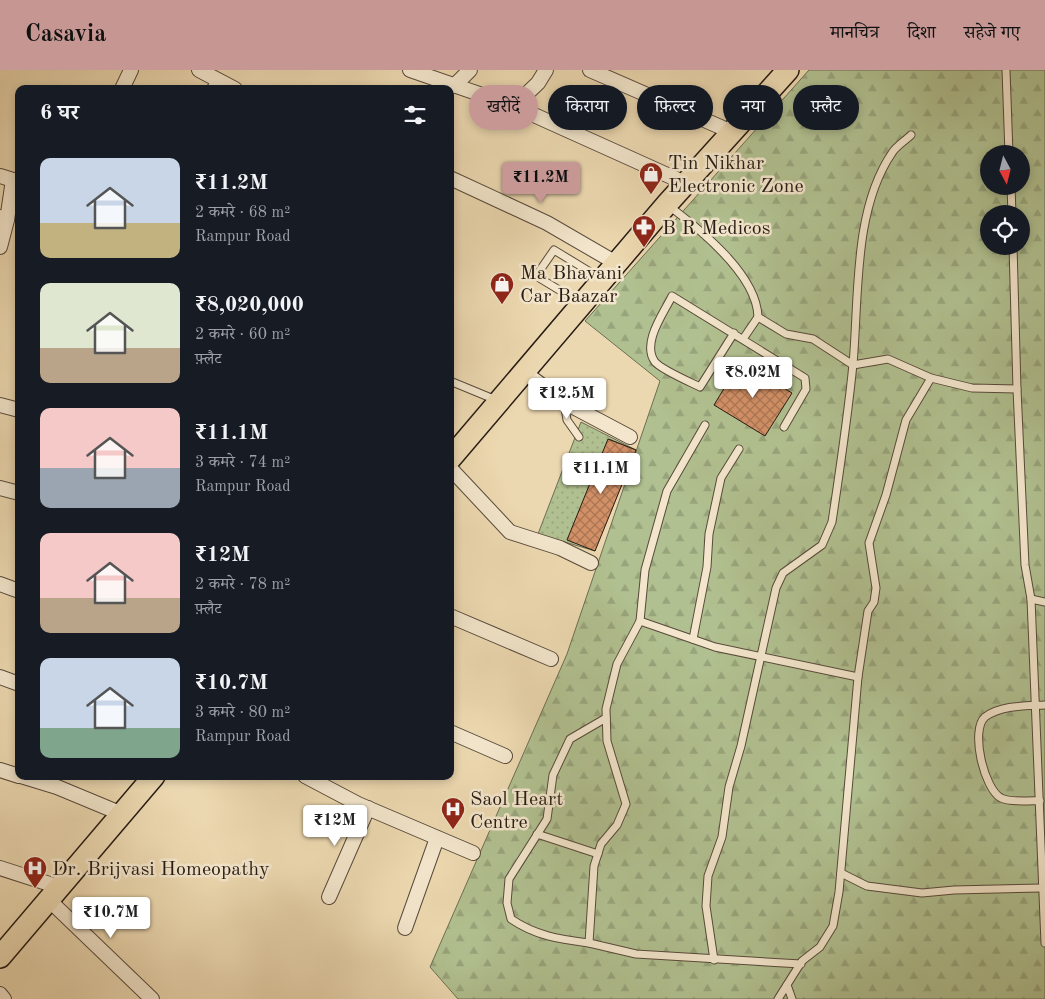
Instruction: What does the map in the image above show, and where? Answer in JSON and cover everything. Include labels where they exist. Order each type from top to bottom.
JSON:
[{"type":"main road","points":[[454,454],[667,204],[788,70]]},
{"type":"main road","points":[[0,957],[151,780]]},
{"type":"street","points":[[124,85],[131,70]]},
{"type":"street","points":[[199,70],[213,84]]},
{"type":"street","points":[[410,70],[451,85]]},
{"type":"street","points":[[469,91],[454,86],[470,70]]},
{"type":"street","points":[[536,85],[546,70]]},
{"type":"street","points":[[590,70],[732,132]]},
{"type":"street","points":[[538,117],[686,184]]},
{"type":"street","points":[[0,176],[13,180],[0,246]]},
{"type":"street","points":[[454,182],[547,223],[616,263]]},
{"type":"street","points":[[524,372],[564,402],[630,437]]},
{"type":"street","points":[[0,405],[15,409]]},
{"type":"street","points":[[454,472],[510,532],[560,548],[591,563]]},
{"type":"street","points":[[0,488],[15,491]]},
{"type":"street","points":[[0,584],[15,590]]},
{"type":"street","points":[[454,618],[551,659]]},
{"type":"street","points":[[0,677],[15,683]]},
{"type":"street","points":[[454,734],[506,756]]},
{"type":"street","points":[[0,770],[15,774]]},
{"type":"street","points":[[33,780],[57,787],[122,814]]},
{"type":"street","points":[[313,780],[368,808],[473,853]]},
{"type":"street","points":[[329,897],[368,808]]},
{"type":"street","points":[[405,928],[437,838]]},
{"type":"street","points":[[0,868],[54,893],[152,999]]},
{"type":"street","points":[[0,994],[4,999]]},
{"type":"lane","points":[[1006,70],[1009,145]]},
{"type":"lane","points":[[714,960],[706,906],[708,876],[722,837],[729,786],[741,746],[776,588],[783,573],[822,545],[832,522],[853,365],[859,264],[874,187],[892,152],[911,135]]},
{"type":"lane","points":[[667,204],[717,247],[739,272],[752,292],[758,306],[758,317],[743,339]]},
{"type":"lane","points":[[582,304],[536,276],[554,250],[603,279]]},
{"type":"lane","points":[[1013,255],[1025,565],[1031,599],[1034,706],[1043,825],[1042,888],[1045,943]]},
{"type":"lane","points":[[734,334],[700,387],[656,363],[650,350],[653,334],[672,296],[743,339],[805,378],[806,389],[784,427]]},
{"type":"lane","points":[[758,317],[786,334],[813,339],[853,365],[888,359],[931,378],[972,388],[1017,389]]},
{"type":"lane","points":[[778,999],[800,964],[820,947],[833,926],[841,873],[858,678],[868,611],[874,602],[876,588],[869,543],[886,495],[906,420],[931,378]]},
{"type":"lane","points":[[454,383],[498,402]]},
{"type":"lane","points":[[564,402],[567,420],[579,436]]},
{"type":"lane","points":[[589,943],[593,874],[598,854],[601,844],[617,825],[626,804],[607,741],[606,709],[617,664],[640,621],[645,570],[667,491],[705,425]]},
{"type":"lane","points":[[693,639],[706,567],[709,534],[721,478],[739,449]]},
{"type":"lane","points":[[1031,599],[1045,602]]},
{"type":"lane","points":[[640,621],[715,647],[858,678]]},
{"type":"lane","points":[[1040,801],[1002,798],[993,791],[984,774],[978,729],[983,719],[997,710],[1045,705]]},
{"type":"lane","points":[[606,718],[570,739],[553,775],[547,818],[509,879],[507,903],[511,919],[529,931],[557,939],[589,943],[636,954],[800,964]]},
{"type":"lane","points":[[537,834],[598,854]]},
{"type":"lane","points":[[841,873],[867,886],[922,893],[954,890],[1042,888]]},
{"type":"lane","points":[[787,985],[792,999]]},
{"type":"green space","points":[[809,70],[1045,70],[1045,999],[458,999],[430,967],[567,654],[660,381],[585,321],[755,130],[783,130],[783,99],[793,88],[793,130],[859,130],[859,85],[796,85]]},
{"type":"green space","points":[[581,422],[636,450],[609,439],[595,551],[538,534]]},
{"type":"building","points":[[740,362],[792,393],[765,436],[714,405]]},
{"type":"building","points":[[608,439],[636,450],[595,551],[567,540]]},
{"type":"place","name":"Tin Nikhar Electronic Zone","points":[[651,195]]},
{"type":"place","name":"B R Medicos","points":[[644,248]]},
{"type":"place","name":"Ma Bhavani Car Baazar","points":[[502,305]]},
{"type":"place","name":"Saol Heart Centre","points":[[453,830]]},
{"type":"place","name":"Dr. Brijvasi Homeopathy","points":[[35,889]]}]
